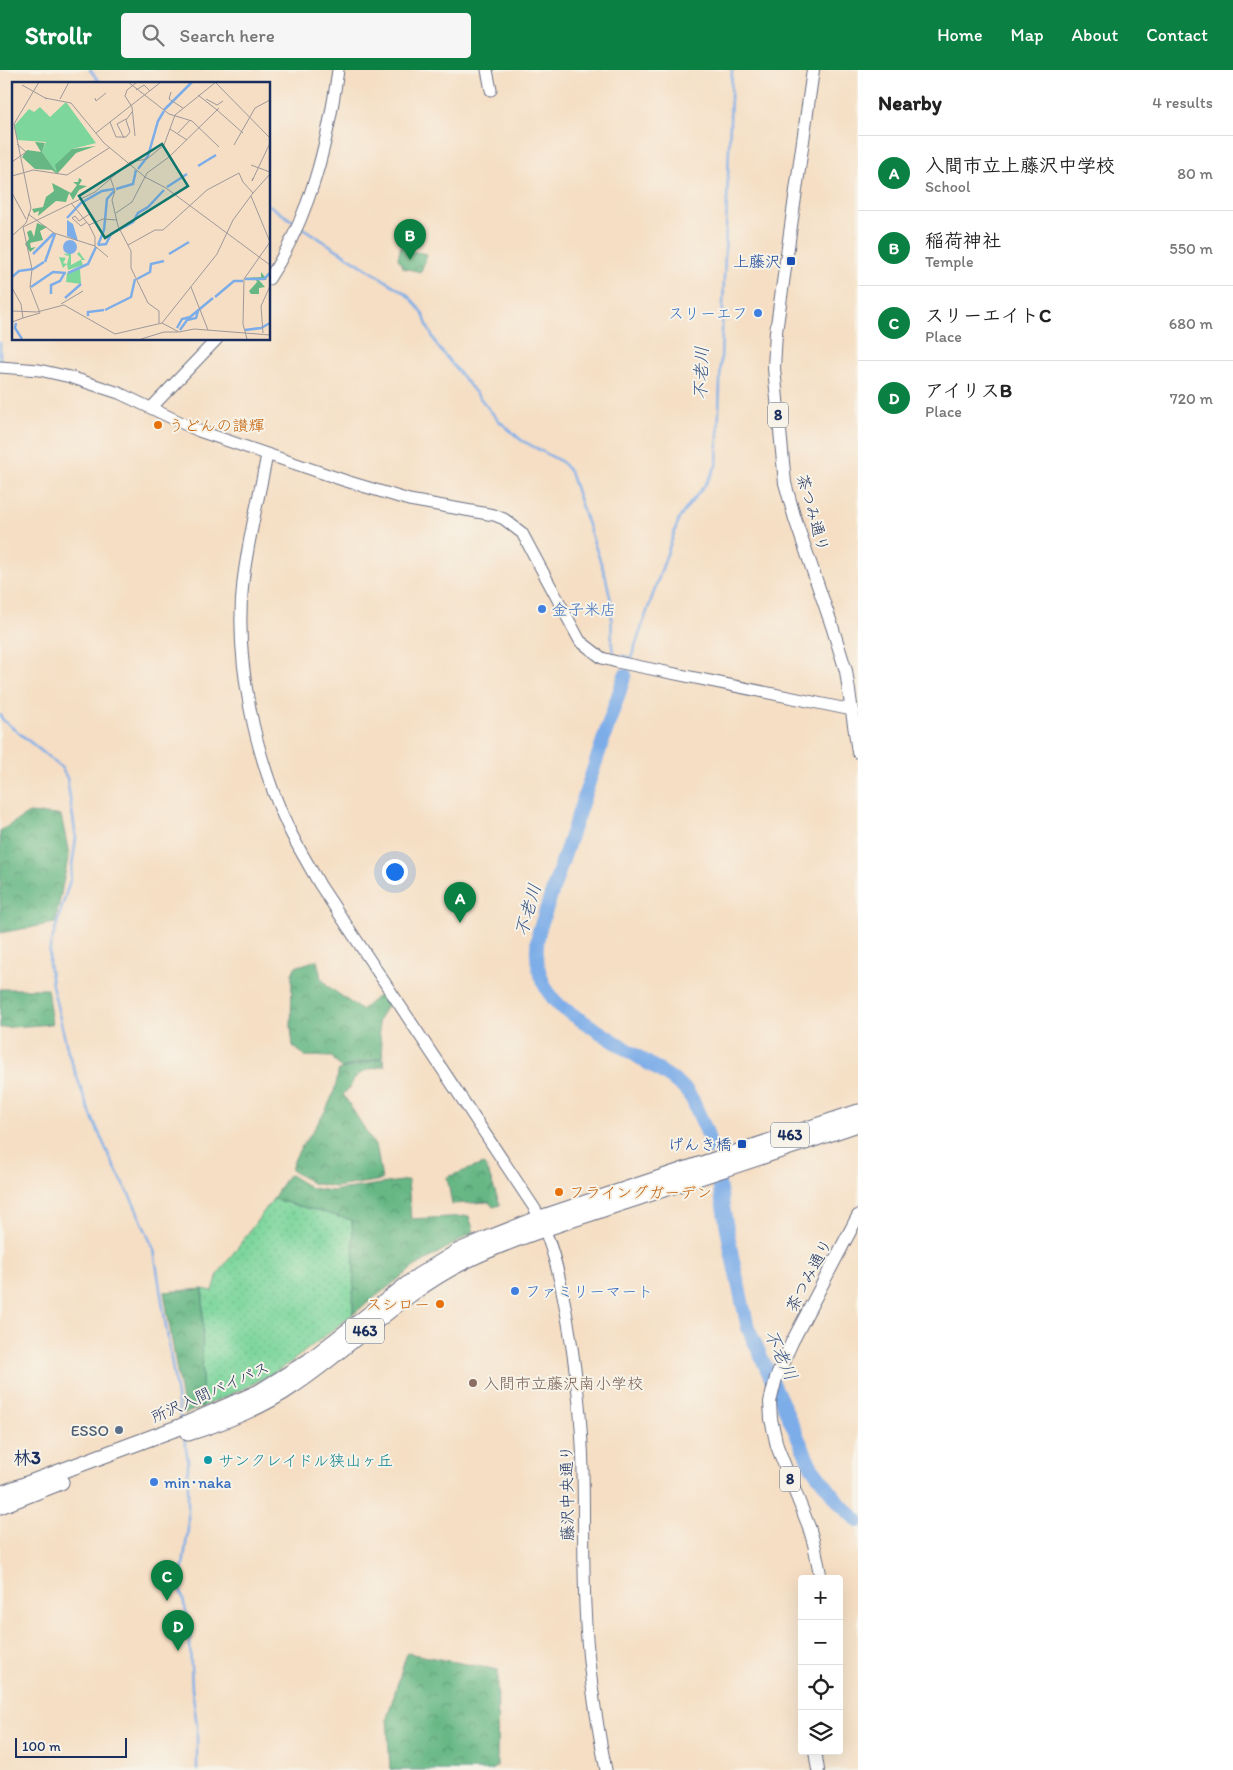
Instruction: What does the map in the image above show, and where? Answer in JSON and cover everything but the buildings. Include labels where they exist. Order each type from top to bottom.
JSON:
[{"type":"highway","name":"所沢入間バイパス","points":[[725,1163],[858,1112]]},
{"type":"highway","name":"所沢入間バイパス","points":[[0,1494],[181,1431],[240,1414],[286,1390],[317,1370],[392,1308],[440,1274],[542,1223],[725,1163],[858,1124]]},
{"type":"highway","name":"所沢入間バイパス","points":[[0,1506],[181,1431]]},
{"type":"main road","name":"茶つみ通り","points":[[813,70],[776,332],[774,368],[785,483],[795,520],[841,654],[849,689],[858,752]]},
{"type":"main road","name":"茶つみ通り","points":[[820,1575],[809,1526],[777,1446],[772,1426],[770,1402],[776,1378],[792,1342],[858,1216]]},
{"type":"main road","points":[[816,1755],[818,1770]]},
{"type":"street","points":[[270,277],[299,225],[322,153],[334,101],[338,70]]},
{"type":"street","points":[[487,70],[491,90]]},
{"type":"street","points":[[151,408],[216,340]]},
{"type":"street","points":[[3,367],[39,370],[70,377],[102,387],[199,431],[267,455],[409,500],[494,515],[504,519],[522,534],[580,641],[602,658],[852,710]]},
{"type":"street","name":"藤沢中央通り","points":[[267,455],[246,558],[243,584],[241,636],[247,692],[256,738],[275,797],[290,830],[320,885],[542,1223],[551,1248],[569,1327],[578,1397],[583,1471],[587,1644],[593,1696],[606,1770]]},
{"type":"green space","points":[[401,246],[410,251],[427,254],[421,272],[403,268],[398,258]]},
{"type":"green space","points":[[29,813],[61,815],[69,854],[55,923],[0,933],[0,831]]},
{"type":"green space","points":[[317,960],[321,978],[329,987],[361,1010],[382,993],[385,994],[388,1003],[378,1022],[383,1057],[341,1068],[332,1057],[305,1056],[293,1046],[291,1028],[292,974],[295,967]]},
{"type":"green space","points":[[0,989],[47,989],[52,1024],[0,1028]]},
{"type":"green space","points":[[383,1058],[385,1066],[361,1073],[343,1094],[377,1149],[382,1180],[335,1187],[312,1183],[291,1170],[294,1160],[320,1120],[332,1096],[338,1070]]},
{"type":"green space","points":[[483,1164],[486,1166],[500,1205],[493,1207],[489,1202],[452,1204],[447,1177]]},
{"type":"green space","points":[[290,1175],[311,1188],[332,1191],[408,1180],[411,1219],[469,1216],[474,1232],[414,1267],[353,1314],[354,1264],[352,1220],[273,1199],[287,1176]]},
{"type":"green space","points":[[273,1199],[352,1220],[354,1264],[353,1314],[287,1365],[245,1388],[202,1407],[203,1289],[213,1291],[218,1274]]},
{"type":"green space","points":[[203,1289],[202,1407],[184,1414],[164,1292]]},
{"type":"green space","points":[[407,1653],[498,1670],[497,1766],[491,1770],[390,1770],[387,1718]]},
{"type":"waterway","points":[[90,70],[99,82]]},
{"type":"waterway","name":"不老川","points":[[623,656],[631,658],[679,519],[705,485],[717,463],[732,70]]},
{"type":"waterway","points":[[270,206],[294,222]]},
{"type":"waterway","points":[[301,227],[405,293],[423,314],[438,347],[498,420],[521,440],[562,462],[570,472],[606,578],[611,601],[612,647],[614,652]]},
{"type":"waterway","points":[[0,343],[0,364]]},
{"type":"waterway","name":"不老川","points":[[625,675],[539,931],[537,941],[538,962],[547,991],[561,1007],[671,1078],[686,1090],[706,1130],[711,1148]]},
{"type":"waterway","points":[[0,715],[3,720],[61,767],[67,778],[76,838],[70,880],[50,947],[49,963],[52,985],[68,1052],[88,1108],[154,1250],[181,1422]]},
{"type":"waterway","name":"不老川","points":[[719,1184],[748,1328],[811,1466],[841,1505],[858,1521]]},
{"type":"waterway","points":[[184,1437],[188,1460],[188,1529],[180,1589],[189,1622],[192,1689],[197,1726],[197,1770]]},
{"type":"place","name":"稲荷神社","points":[[410,260]]},
{"type":"place","name":"上藤沢","points":[[791,261]]},
{"type":"place","name":"スリーエフ","points":[[758,313]]},
{"type":"place","name":"うどんの讃輝","points":[[158,425]]},
{"type":"place","name":"金子米店","points":[[542,609]]},
{"type":"place","name":"入間市立上藤沢中学校","points":[[460,923]]},
{"type":"place","name":"げんき橋","points":[[742,1144]]},
{"type":"place","name":"フライングガーデン","points":[[559,1192]]},
{"type":"place","name":"ファミリーマート","points":[[515,1291]]},
{"type":"place","name":"スシロー","points":[[440,1304]]},
{"type":"place","name":"入間市立藤沢南小学校","points":[[473,1383]]},
{"type":"place","name":"ESSO","points":[[119,1430]]},
{"type":"place","name":"サンクレイドル狭山ヶ丘","points":[[208,1460]]},
{"type":"place","name":"min･naka","points":[[154,1482]]},
{"type":"place","name":"スリーエイトC","points":[[167,1601]]},
{"type":"place","name":"アイリスB","points":[[178,1651]]},
{"type":"district","name":"林3","points":[[27,1458]]}]
